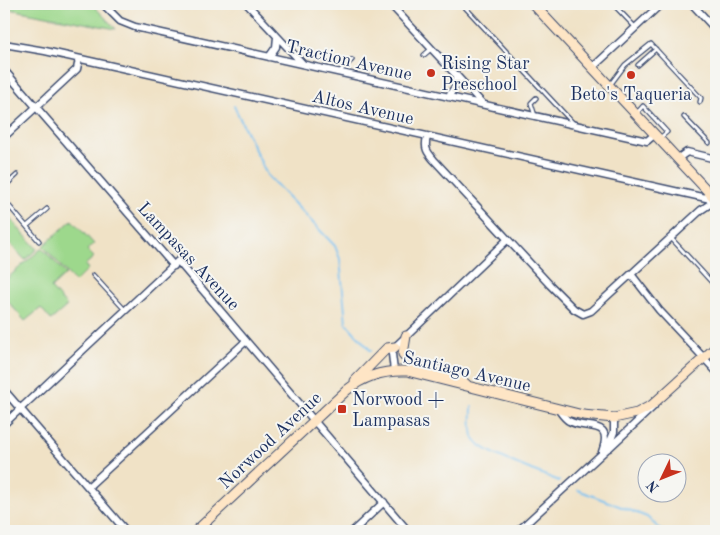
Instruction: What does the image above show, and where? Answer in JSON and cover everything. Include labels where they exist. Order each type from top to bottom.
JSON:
[{"type":"main road","points":[[533,4],[716,200]]},
{"type":"main road","points":[[406,336],[403,354],[411,363],[456,374],[467,385]]},
{"type":"main road","points":[[347,390],[387,348],[395,346]]},
{"type":"main road","name":"Santiago Avenue","points":[[370,376],[394,371],[407,371],[583,415],[614,418],[637,413],[663,396],[716,347]]},
{"type":"main road","name":"Norwood Avenue","points":[[196,531],[347,390],[370,376]]},
{"type":"street","name":"Traction Avenue","points":[[103,4],[123,23],[304,65],[397,83],[448,97],[647,142],[656,137]]},
{"type":"street","points":[[247,4],[304,65]]},
{"type":"street","points":[[390,4],[484,105]]},
{"type":"street","points":[[592,68],[661,4]]},
{"type":"street","points":[[692,4],[716,30]]},
{"type":"street","points":[[269,57],[276,47],[277,37]]},
{"type":"street","name":"Altos Avenue","points":[[4,44],[80,59],[716,200]]},
{"type":"street","points":[[4,137],[77,69],[80,59]]},
{"type":"street","name":"Lampasas Avenue","points":[[4,70],[174,266],[178,261],[408,531]]},
{"type":"street","points":[[448,97],[455,87],[456,75]]},
{"type":"street","points":[[426,137],[425,145],[428,154],[568,304],[582,314],[592,311],[704,207],[716,200]]},
{"type":"street","points":[[677,159],[687,152],[716,159]]},
{"type":"street","points":[[394,371],[392,359],[395,346],[507,240]]},
{"type":"street","points":[[4,424],[174,266]]},
{"type":"street","points":[[631,274],[659,310],[716,371]]},
{"type":"street","points":[[88,487],[246,341]]},
{"type":"street","points":[[4,390],[126,531]]},
{"type":"street","points":[[518,531],[644,418],[663,396]]},
{"type":"street","name":"Santiago Avenue","points":[[558,409],[568,421],[597,427],[602,431],[606,442],[602,454]]},
{"type":"street","points":[[602,454],[612,441],[615,429],[614,418]]},
{"type":"street","points":[[353,531],[384,502]]},
{"type":"lane","points":[[462,4],[575,126]]},
{"type":"lane","points":[[614,4],[636,28]]},
{"type":"lane","points":[[609,86],[625,65],[651,44],[701,100]]},
{"type":"lane","points":[[424,55],[431,49]]},
{"type":"lane","points":[[638,65],[656,49]]},
{"type":"lane","points":[[339,72],[352,60]]},
{"type":"lane","points":[[535,117],[532,103],[536,98]]},
{"type":"lane","points":[[636,114],[643,106],[667,132],[656,137]]},
{"type":"lane","points":[[684,117],[709,143]]},
{"type":"lane","points":[[4,187],[16,175]]},
{"type":"lane","points":[[4,200],[39,241]]},
{"type":"lane","points":[[27,226],[47,209]]},
{"type":"lane","points":[[670,238],[716,287]]},
{"type":"lane","points":[[93,275],[125,311]]},
{"type":"green space","points":[[4,4],[92,4],[116,29],[4,8]]},
{"type":"green space","points":[[4,201],[10,208],[5,213],[37,249],[25,260],[4,237]]},
{"type":"green space","points":[[72,220],[94,244],[87,250],[94,257],[85,265],[88,269],[75,282],[43,246]]},
{"type":"green space","points":[[42,248],[66,274],[51,288],[67,306],[51,320],[41,308],[25,321],[4,297],[4,281]]},
{"type":"waterway","points":[[234,106],[267,175],[335,246],[340,259],[346,323],[371,351]]},
{"type":"waterway","points":[[472,407],[472,432],[474,439],[479,444],[499,456],[559,481]]},
{"type":"waterway","points":[[578,490],[647,517],[662,531]]},
{"type":"place","name":"Rising Star Preschool","points":[[431,73]]},
{"type":"place","name":"Beto's Taqueria","points":[[631,75]]},
{"type":"place","name":"Norwood + Lampasas","points":[[342,409]]}]
